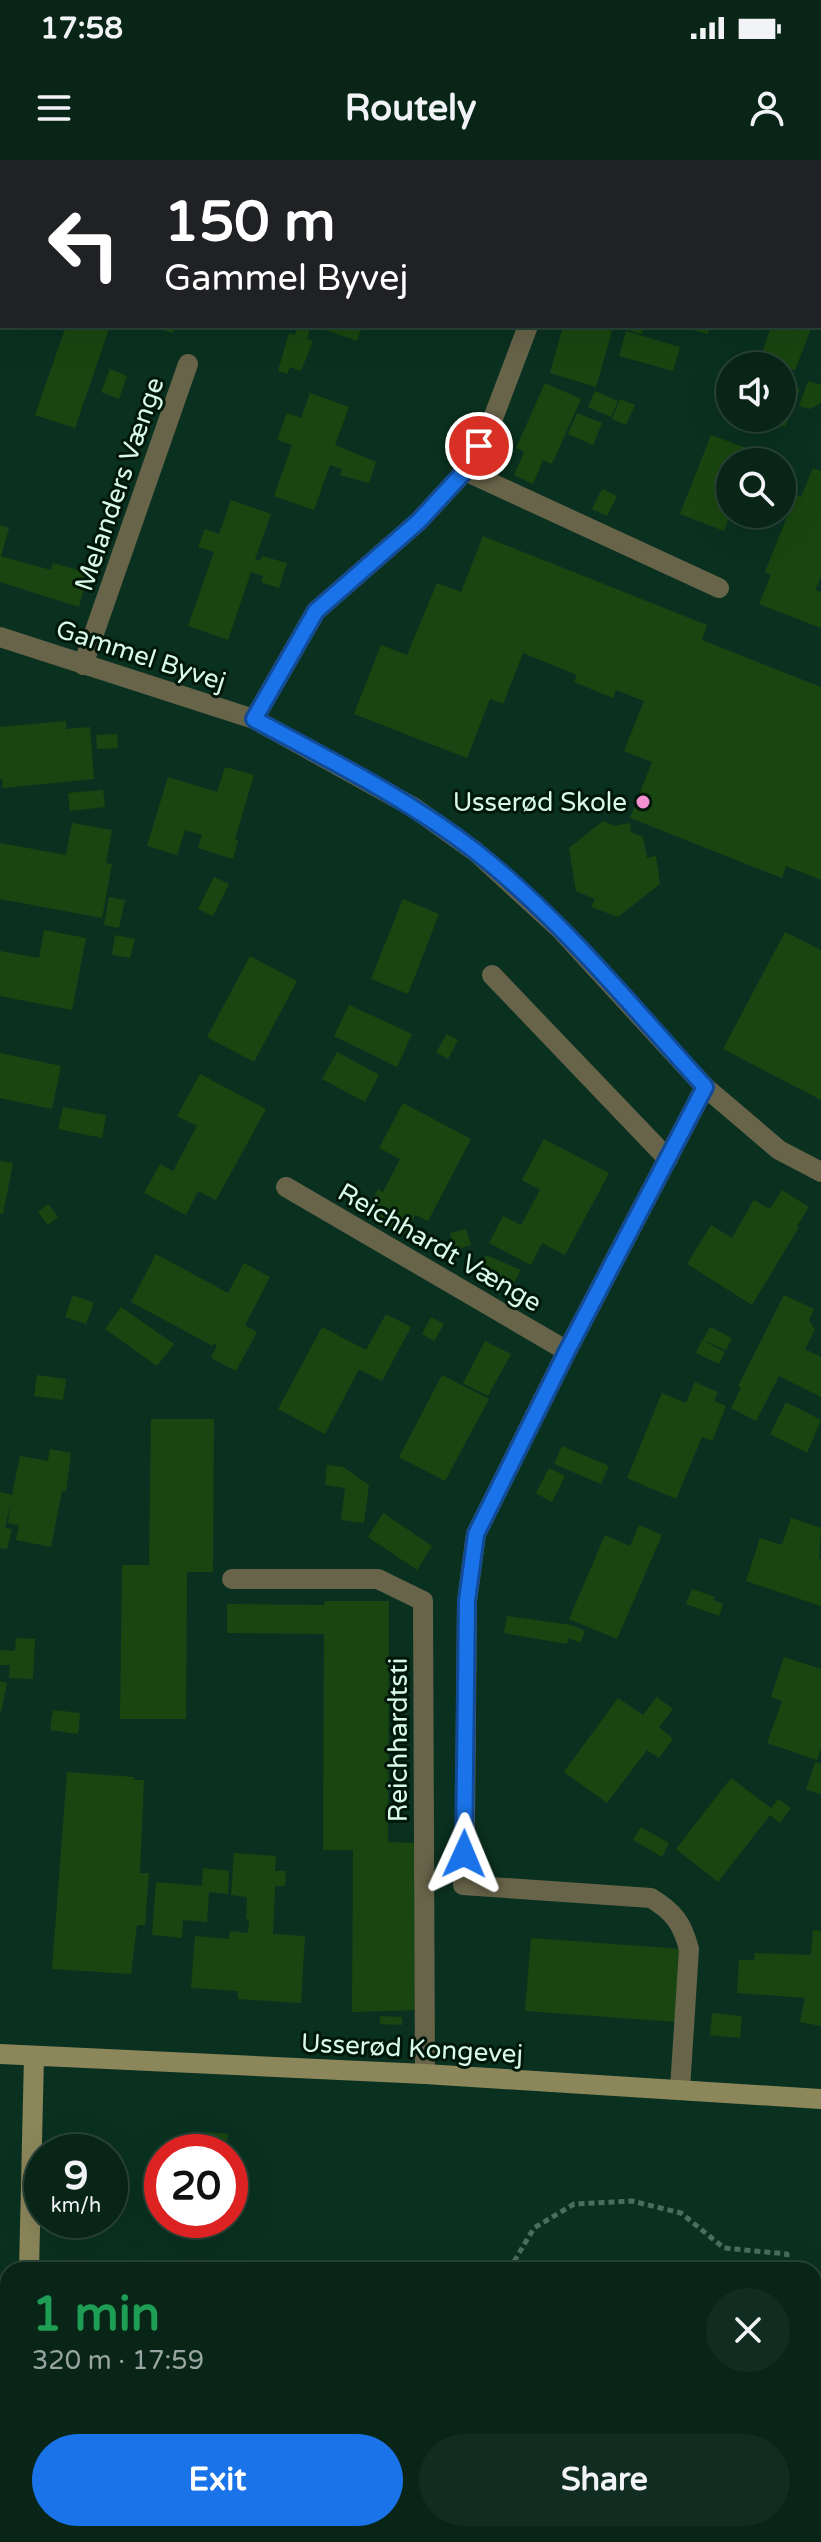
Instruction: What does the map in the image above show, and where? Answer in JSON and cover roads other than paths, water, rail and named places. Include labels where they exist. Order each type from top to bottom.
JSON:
[{"type":"main road","name":"Usserød Kongevej","points":[[0,2054],[425,2074],[821,2099]]},
{"type":"main road","points":[[29,2262],[34,2056]]},
{"type":"street","points":[[254,719],[316,611],[419,521],[465,471],[492,421],[527,328]]},
{"type":"street","name":"Melanders Vænge","points":[[83,665],[188,364]]},
{"type":"street","points":[[465,471],[719,588]]},
{"type":"street","name":"Gammel Byvej","points":[[0,637],[254,719],[413,807],[476,852],[561,930],[705,1087],[779,1150],[821,1172]]},
{"type":"street","points":[[492,975],[668,1159]]},
{"type":"street","points":[[680,2089],[689,1949],[683,1927],[671,1910],[651,1898],[463,1885],[467,1601],[476,1534],[567,1351],[705,1087]]},
{"type":"street","name":"Reichhardt Vænge","points":[[286,1187],[567,1351]]},
{"type":"street","name":"Reichhardtsti","points":[[232,1579],[378,1579],[423,1601],[425,2074]]},
{"type":"place","name":"Usserød Skole","points":[[643,802]]}]
